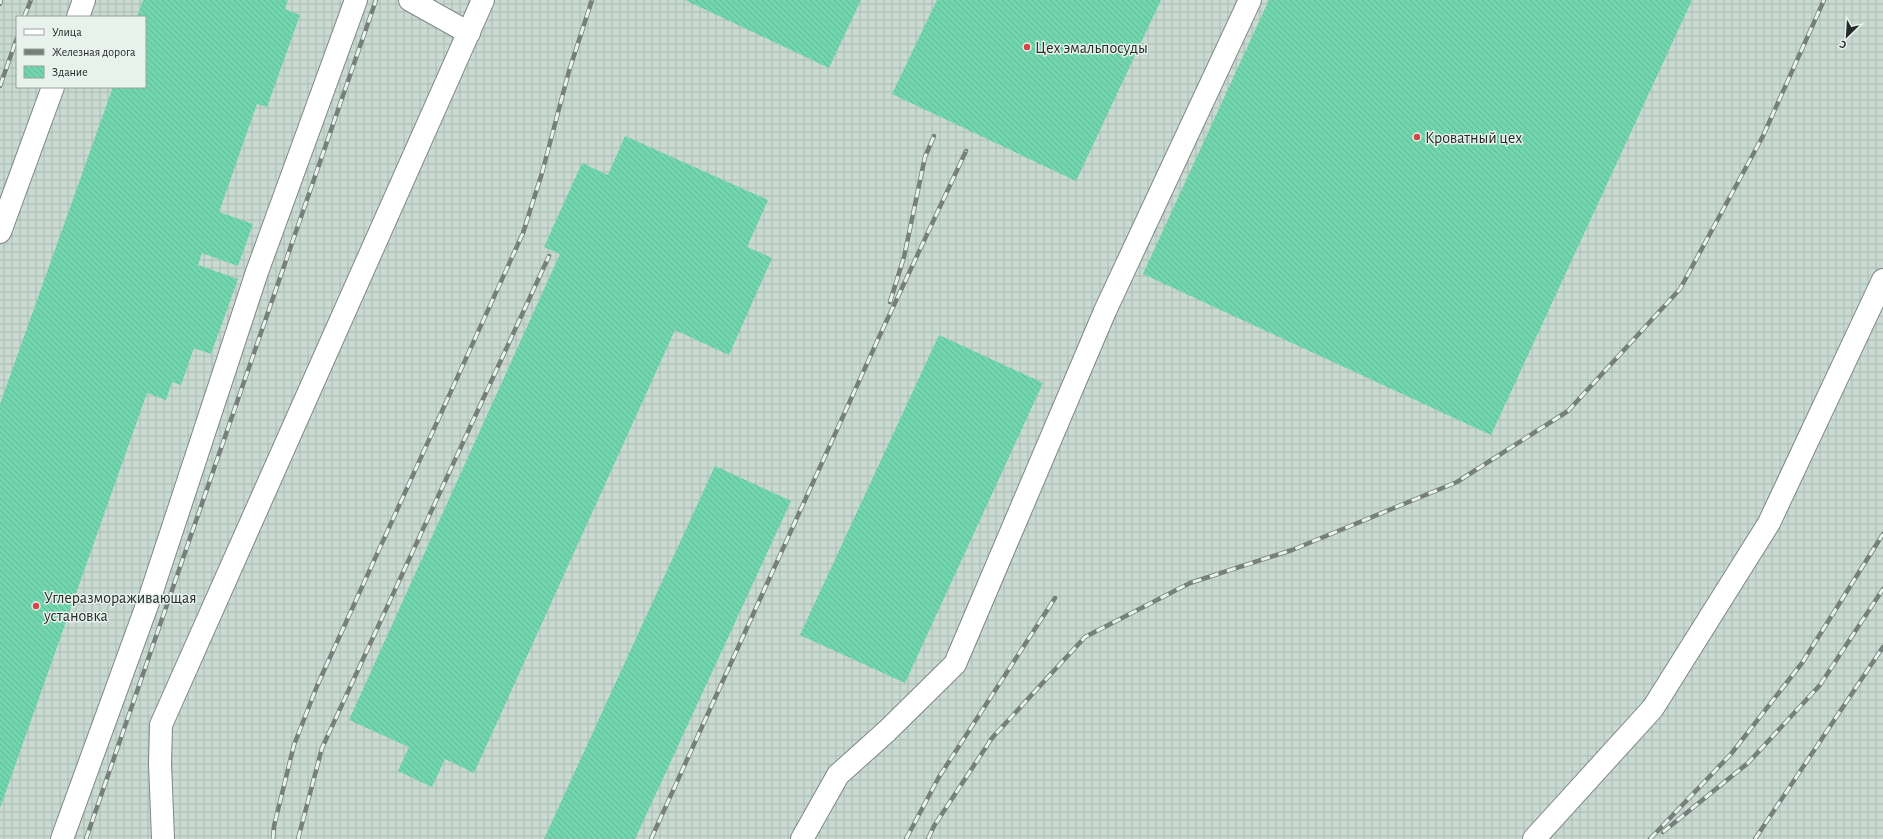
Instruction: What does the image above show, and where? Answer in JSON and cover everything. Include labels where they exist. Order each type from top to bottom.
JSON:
[{"type":"lane","points":[[78,16],[84,0]]},
{"type":"lane","points":[[62,839],[150,597],[257,272],[356,0]]},
{"type":"lane","points":[[410,0],[469,33]]},
{"type":"lane","points":[[163,839],[160,763],[161,725],[469,33],[482,0]]},
{"type":"lane","points":[[802,839],[838,775],[887,731],[955,664],[1105,311],[1250,0]]},
{"type":"lane","points":[[0,232],[53,88]]},
{"type":"lane","points":[[1534,839],[1653,708],[1761,536],[1769,523],[1883,280]]},
{"type":"shaded area","points":[[0,0],[1883,0],[1883,839],[0,839]]},
{"type":"building","name":"Углеразмораживающая установка","points":[[143,0],[288,0],[285,9],[300,15],[267,107],[257,104],[219,212],[253,224],[238,266],[202,253],[198,265],[238,279],[211,354],[194,348],[181,385],[172,382],[166,400],[147,393],[0,808],[0,404],[113,88],[146,88],[146,16],[137,16]]},
{"type":"building","points":[[685,0],[861,0],[829,68]]},
{"type":"building","name":"Цех эмальпосуды","points":[[937,0],[1161,0],[1076,181],[892,94]]},
{"type":"building","name":"Кроватный цех","points":[[1269,0],[1692,0],[1491,435],[1143,274]]},
{"type":"building","points":[[625,136],[768,200],[747,247],[772,258],[729,355],[675,330],[474,773],[445,759],[432,787],[398,771],[409,747],[349,720],[560,254],[544,247],[582,163],[608,175]]},
{"type":"building","points":[[939,335],[1043,383],[905,683],[800,635]]},
{"type":"building","points":[[715,466],[791,501],[635,839],[544,839]]},
{"type":"railway","points":[[0,4],[1,0]]},
{"type":"railway","points":[[24,16],[31,0]]},
{"type":"railway","points":[[86,839],[376,0]]},
{"type":"railway","points":[[273,839],[274,826],[294,745],[317,686],[523,233],[542,173],[569,71],[592,0]]},
{"type":"railway","points":[[928,839],[934,826],[992,738],[1085,637],[1190,583],[1292,550],[1457,482],[1568,411],[1680,289],[1763,136],[1824,0]]},
{"type":"railway","points":[[0,86],[16,41]]},
{"type":"railway","points":[[890,302],[904,257],[925,157],[934,136]]},
{"type":"railway","points":[[651,839],[880,335],[966,151]]},
{"type":"railway","points":[[298,839],[322,748],[549,256]]},
{"type":"railway","points":[[1650,839],[1731,754],[1802,663],[1883,534]]},
{"type":"railway","points":[[1663,832],[1748,763],[1820,685],[1883,589]]},
{"type":"railway","points":[[906,839],[939,777],[1055,598]]},
{"type":"railway","points":[[1755,839],[1883,647]]},
{"type":"place","name":"Цех эмальпосуды","points":[[1027,47]]},
{"type":"place","name":"Кроватный цех","points":[[1417,137]]},
{"type":"place","name":"Углеразмораживающая установка","points":[[36,606]]}]
